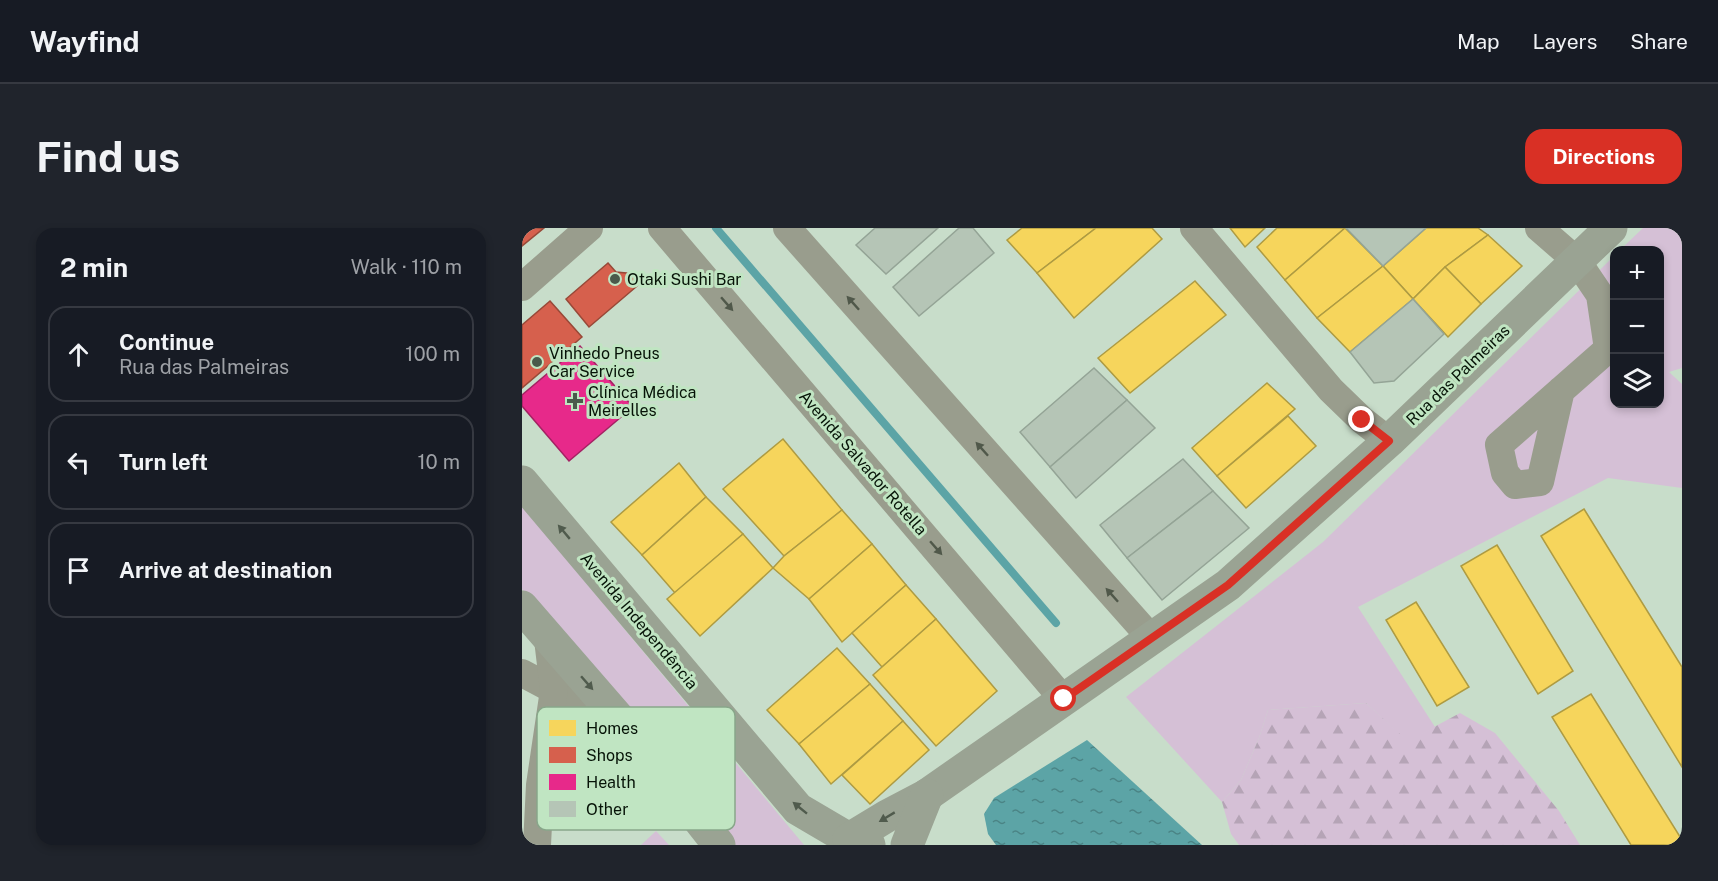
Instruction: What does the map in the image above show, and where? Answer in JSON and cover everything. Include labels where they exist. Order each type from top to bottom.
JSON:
[{"type":"main road","name":"Rua das Palmeiras","points":[[859,842],[887,816],[927,795],[1228,585],[1389,441],[1611,228]]},
{"type":"main road","name":"Avenida Independência","points":[[522,482],[712,707]]},
{"type":"main road","points":[[522,607],[608,707]]},
{"type":"main road","name":"Avenida Independência","points":[[735,734],[798,808],[859,842]]},
{"type":"main road","points":[[907,845],[927,795]]},
{"type":"main road","points":[[707,830],[719,845]]},
{"type":"street","points":[[522,287],[589,228]]},
{"type":"street","name":"Avenida Salvador Rotella","points":[[662,228],[1064,699]]},
{"type":"street","points":[[787,228],[1151,638]]},
{"type":"street","points":[[1194,228],[1331,390],[1362,420],[1389,441]]},
{"type":"street","points":[[1539,228],[1577,261],[1600,295],[1608,349],[1562,390]]},
{"type":"street","points":[[548,639],[554,690],[551,707]]},
{"type":"street","points":[[522,673],[554,690],[578,707]]},
{"type":"street","points":[[537,845],[538,830]]},
{"type":"green space","points":[[1643,228],[1682,228],[1682,368],[1669,372],[1682,384],[1682,488],[1608,478],[1358,607],[1435,727],[1408,742],[1366,703],[1268,710],[1241,780],[1222,802],[1126,697],[1323,542],[1610,260],[1610,408],[1664,408],[1664,246],[1624,246]]},
{"type":"green space","points":[[522,506],[689,707],[619,707],[522,589]]},
{"type":"green space","points":[[1366,703],[1408,741],[1460,713],[1495,733],[1559,811],[1580,845],[1239,845],[1231,834],[1222,802],[1241,780],[1268,710]]},
{"type":"green space","points":[[735,762],[804,845],[733,845],[721,830],[735,830]]},
{"type":"green space","points":[[656,831],[669,845],[641,845]]},
{"type":"water","points":[[1087,740],[1202,845],[996,845],[988,834],[984,814],[994,798]]},
{"type":"building: Homes","points":[[1022,228],[1096,228],[1037,273],[1007,240]]},
{"type":"building: Homes","points":[[1096,228],[1152,228],[1162,239],[1074,318],[1037,273]]},
{"type":"building: Homes","points":[[1230,228],[1265,228],[1245,247]]},
{"type":"building: Homes","points":[[1277,228],[1345,228],[1285,280],[1257,247]]},
{"type":"building: Homes","points":[[1345,228],[1383,266],[1317,318],[1285,280]]},
{"type":"building: Homes","points":[[1426,228],[1478,228],[1488,235],[1445,267],[1413,299],[1383,266]]},
{"type":"building: Homes","points":[[1488,235],[1522,266],[1481,304],[1445,267]]},
{"type":"building: Homes","points":[[1383,266],[1413,299],[1350,352],[1317,318]]},
{"type":"building: Homes","points":[[1445,267],[1481,304],[1448,337],[1413,299]]},
{"type":"building: Homes","points":[[1195,281],[1226,315],[1130,393],[1098,358]]},
{"type":"building: Homes","points":[[1267,383],[1295,409],[1217,476],[1192,448]]},
{"type":"building: Homes","points":[[1288,416],[1316,446],[1246,508],[1217,476]]},
{"type":"building: Homes","points":[[783,439],[842,510],[784,556],[723,489]]},
{"type":"building: Homes","points":[[679,463],[706,497],[642,555],[611,522]]},
{"type":"building: Homes","points":[[706,497],[743,534],[675,593],[642,555]]},
{"type":"building: Homes","points":[[1584,509],[1682,667],[1682,767],[1541,536]]},
{"type":"building: Homes","points":[[842,510],[872,544],[809,599],[773,568],[784,556]]},
{"type":"building: Homes","points":[[743,534],[773,568],[700,636],[667,599]]},
{"type":"building: Homes","points":[[872,544],[906,585],[842,642],[809,599]]},
{"type":"building: Homes","points":[[1497,545],[1573,671],[1538,694],[1461,566]]},
{"type":"building: Homes","points":[[906,585],[936,619],[882,667],[852,633]]},
{"type":"building: Homes","points":[[1416,602],[1469,687],[1437,706],[1386,620]]},
{"type":"building: Homes","points":[[936,619],[997,691],[936,746],[873,675]]},
{"type":"building: Homes","points":[[837,648],[870,684],[799,744],[767,710]]},
{"type":"building: Homes","points":[[870,684],[903,721],[831,784],[799,744]]},
{"type":"building: Homes","points":[[1591,694],[1682,840],[1682,845],[1631,845],[1552,717]]},
{"type":"building: Homes","points":[[903,721],[929,750],[870,804],[842,775]]},
{"type":"building: Shops","points":[[522,228],[544,228],[522,246]]},
{"type":"building: Shops","points":[[608,263],[616,272],[637,274],[643,281],[589,327],[566,299]]},
{"type":"building: Shops","name":"Vinhedo Pneus Car Service","points":[[550,301],[582,337],[522,388],[522,325]]},
{"type":"building: Health","name":"Clínica Médica Meirelles","points":[[580,346],[633,407],[569,461],[522,406],[522,395]]},
{"type":"building: Other","points":[[875,228],[938,228],[886,274],[856,245]]},
{"type":"building: Other","points":[[959,228],[973,228],[994,253],[919,316],[893,287]]},
{"type":"building: Other","points":[[1346,228],[1426,228],[1383,266]]},
{"type":"building: Other","points":[[1413,299],[1444,334],[1394,381],[1374,383],[1350,352]]},
{"type":"building: Other","points":[[1094,368],[1127,400],[1050,467],[1020,432]]},
{"type":"building: Other","points":[[1127,400],[1155,428],[1076,498],[1050,467]]},
{"type":"building: Other","points":[[1183,459],[1213,491],[1127,558],[1100,525]]},
{"type":"building: Other","points":[[1213,491],[1249,528],[1162,600],[1127,558]]},
{"type":"waterway","points":[[716,228],[1056,623]]},
{"type":"place","name":"Otaki Sushi Bar","points":[[615,279]]},
{"type":"place","name":"Vinhedo Pneus Car Service","points":[[537,362]]},
{"type":"place","name":"Clínica Médica Meirelles","points":[[575,401]]},
{"type":"route","points":[[1064,699],[1228,585],[1389,441],[1362,420]]}]
